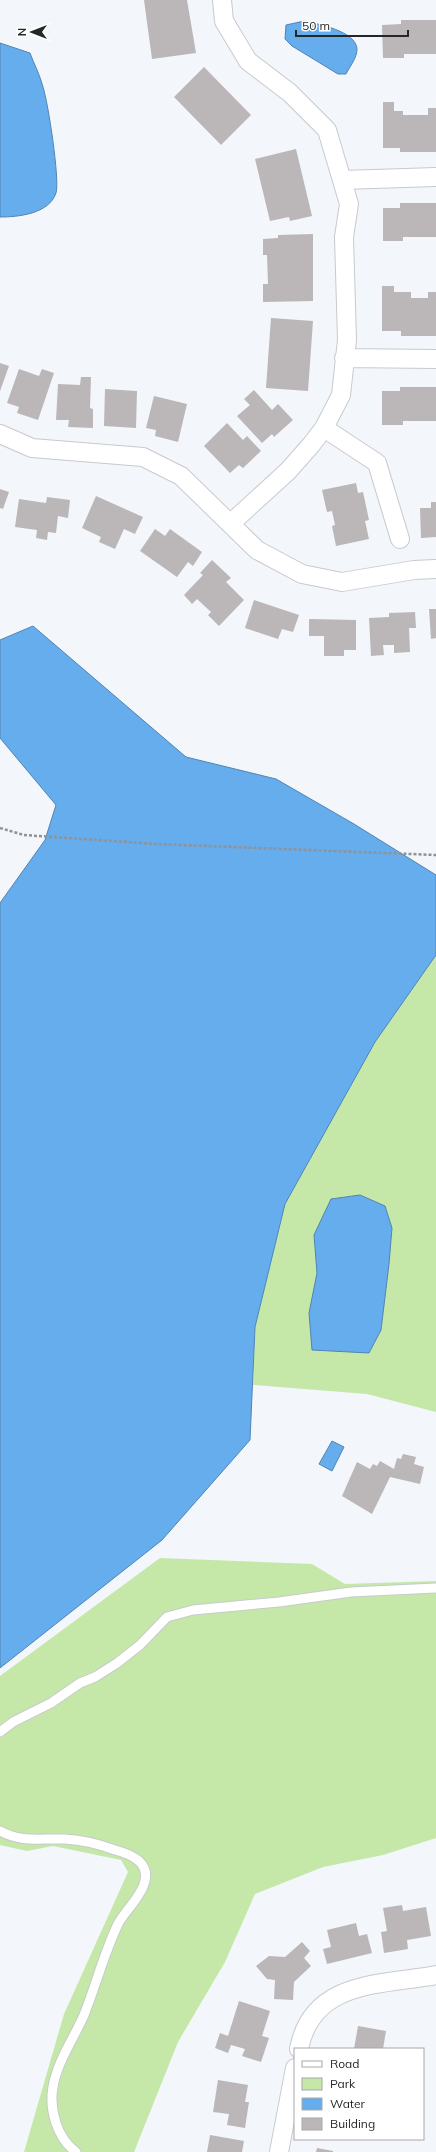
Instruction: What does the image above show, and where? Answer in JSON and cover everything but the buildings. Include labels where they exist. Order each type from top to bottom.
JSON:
[{"type":"street","points":[[222,0],[224,22],[248,61],[290,93],[327,130],[348,204],[344,237],[347,324],[341,395],[324,428],[288,471],[230,524]]},
{"type":"street","points":[[342,180],[436,177]]},
{"type":"street","points":[[344,358],[436,359]]},
{"type":"street","points":[[324,428],[377,463],[400,540]]},
{"type":"street","points":[[0,434],[32,448],[143,457],[181,476],[257,550],[302,574],[342,582],[414,570],[436,569]]},
{"type":"street","points":[[299,2048],[300,2041],[312,2017],[329,1999],[362,1985],[436,1975]]},
{"type":"street","points":[[279,2152],[294,2073]]},
{"type":"lane","points":[[0,1732],[20,1719],[51,1703],[80,1683],[95,1677],[117,1663],[140,1644],[167,1616],[220,1606],[279,1602],[350,1592],[436,1588]]},
{"type":"lane","points":[[0,1831],[22,1839],[67,1839],[107,1847],[124,1853],[140,1862],[144,1872],[144,1885],[139,1897],[118,1923],[85,2013],[60,2065],[53,2087],[53,2113],[59,2132],[68,2146],[76,2152]]},
{"type":"path","points":[[0,828],[24,835],[156,844],[436,855]]},
{"type":"green space","points":[[436,955],[436,1412],[367,1394],[253,1385],[255,1327],[285,1204],[375,1042]]},
{"type":"green space","points":[[160,1558],[312,1564],[345,1584],[436,1581],[436,1838],[383,1855],[323,1867],[255,1894],[225,1962],[178,2042],[134,2152],[24,2152],[64,2014],[128,1872],[121,1860],[53,1846],[27,1851],[0,1845],[0,1676]]},
{"type":"water","points":[[304,21],[335,29],[350,37],[355,43],[357,49],[356,56],[346,74],[338,74],[292,46],[285,39],[286,25]]},
{"type":"water","points":[[0,43],[30,53],[39,74],[45,95],[50,124],[57,185],[56,193],[52,200],[47,206],[40,210],[24,215],[0,217]]},
{"type":"water","points":[[33,626],[186,757],[276,779],[354,824],[436,875],[436,955],[375,1042],[285,1204],[255,1327],[250,1440],[162,1540],[0,1668],[0,903],[45,840],[56,805],[0,738],[0,640]]},
{"type":"water","points":[[360,1195],[385,1206],[392,1228],[381,1330],[369,1353],[312,1350],[309,1313],[317,1273],[314,1235],[331,1199]]},
{"type":"water","points":[[332,1441],[344,1447],[332,1471],[319,1464]]}]
